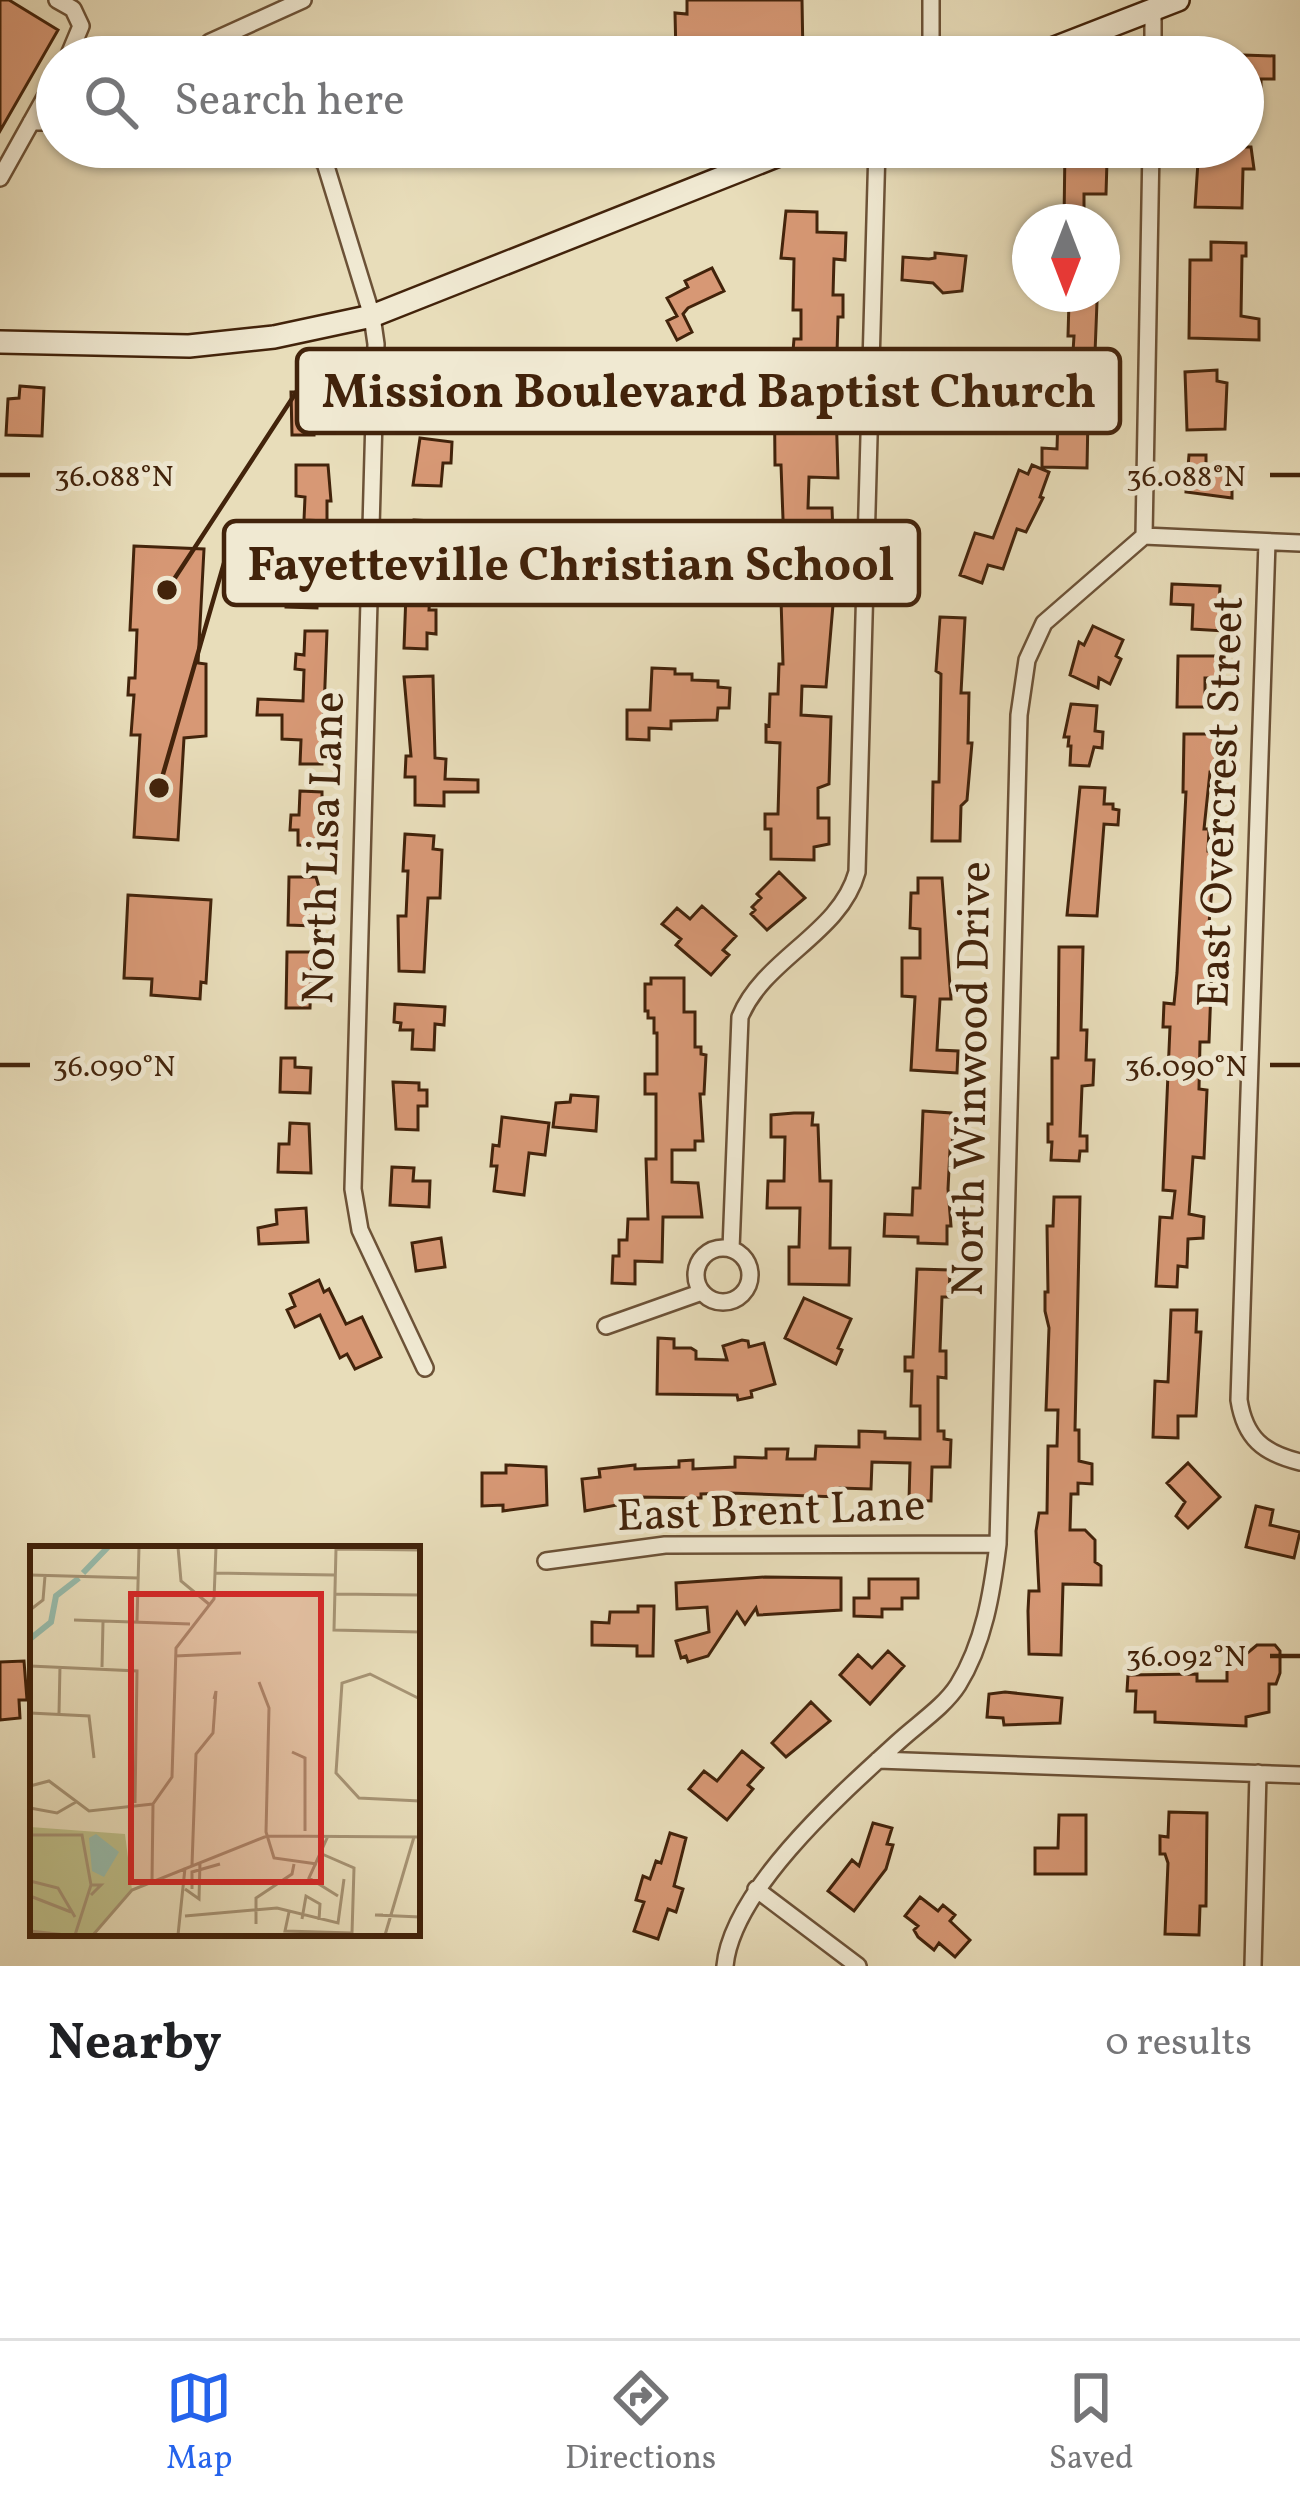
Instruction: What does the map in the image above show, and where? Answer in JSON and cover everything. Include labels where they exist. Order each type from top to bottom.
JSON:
[{"type":"main road","points":[[1087,36],[1178,0]]},
{"type":"main road","points":[[0,341],[189,346],[274,337],[372,316],[746,168]]},
{"type":"street","points":[[57,0],[73,9],[81,26],[77,36]]},
{"type":"street","points":[[223,36],[303,0]]},
{"type":"street","points":[[931,0],[931,36]]},
{"type":"street","points":[[1153,11],[1153,36]]},
{"type":"street","points":[[0,178],[36,115]]},
{"type":"street","name":"North Lisa Lane","points":[[327,168],[372,316],[376,344],[353,1189],[360,1230],[425,1368]]},
{"type":"street","points":[[731,1249],[740,1017],[758,984],[838,910],[856,872],[876,168]]},
{"type":"street","points":[[1151,168],[1144,536],[1300,543]]},
{"type":"street","name":"North Winwood Drive","points":[[725,1966],[734,1930],[756,1889],[878,1760],[956,1689],[977,1646],[992,1595],[998,1544],[1019,715],[1024,678],[1044,623],[1144,536]]},
{"type":"street","name":"East Overcrest Street","points":[[1267,542],[1239,1400],[1242,1423],[1255,1443],[1276,1456],[1300,1462]]},
{"type":"street","points":[[606,1326],[702,1292],[724,1302],[746,1290],[749,1266],[731,1249],[714,1250],[701,1260],[696,1276],[702,1292]]},
{"type":"street","name":"East Brent Lane","points":[[546,1561],[665,1545],[998,1544]]},
{"type":"street","points":[[878,1760],[1300,1774]]},
{"type":"street","points":[[1253,1966],[1258,1773]]},
{"type":"street","points":[[756,1889],[858,1966]]},
{"type":"building","points":[[0,0],[9,0],[58,30],[55,36],[36,36],[36,68],[0,131]]},
{"type":"building","points":[[687,0],[802,0],[803,36],[676,36],[675,13],[687,14]]},
{"type":"building","points":[[1264,56],[1274,56],[1274,79],[1264,79]]},
{"type":"building","points":[[1065,168],[1107,168],[1106,194],[1084,194],[1084,204],[1064,204]]},
{"type":"building","points":[[1198,168],[1254,168],[1243,169],[1242,208],[1195,207]]},
{"type":"building","points":[[786,211],[817,212],[817,232],[846,233],[845,260],[834,259],[833,295],[843,295],[843,317],[838,317],[837,354],[843,354],[836,405],[838,478],[809,477],[808,508],[832,508],[834,562],[804,561],[804,593],[834,593],[826,687],[802,686],[801,715],[831,717],[829,784],[818,788],[818,818],[829,818],[829,844],[814,847],[814,860],[771,859],[771,829],[765,829],[765,814],[778,814],[780,743],[766,742],[766,725],[770,694],[778,694],[779,664],[783,664],[785,573],[781,465],[775,465],[774,351],[793,351],[794,339],[801,339],[801,310],[793,310],[794,259],[781,258]]},
{"type":"building","points":[[1211,242],[1246,243],[1241,316],[1259,319],[1259,340],[1189,338],[1190,260],[1211,260]]},
{"type":"building","points":[[935,253],[966,256],[962,291],[943,293],[933,283],[902,280],[903,257],[929,259]]},
{"type":"building","points":[[712,268],[724,291],[688,308],[683,314],[692,332],[677,340],[667,321],[677,316],[667,298],[688,287],[685,281]]},
{"type":"building","points":[[1069,312],[1097,312],[1095,353],[1073,352],[1074,336],[1068,336]]},
{"type":"building","points":[[1217,370],[1217,381],[1227,383],[1225,429],[1187,430],[1185,372]]},
{"type":"building","points":[[20,386],[44,388],[42,436],[6,435],[8,399],[19,398]]},
{"type":"building","points":[[291,392],[332,392],[332,409],[314,410],[314,435],[292,435]]},
{"type":"building","points":[[1058,416],[1088,416],[1087,468],[1042,467],[1042,448],[1057,449]]},
{"type":"building","points":[[420,438],[452,442],[451,463],[443,463],[441,486],[413,485]]},
{"type":"building","points":[[1189,455],[1206,455],[1206,467],[1232,467],[1232,498],[1186,492]]},
{"type":"building","points":[[296,465],[328,465],[331,501],[327,501],[327,521],[304,520],[305,497],[296,496]]},
{"type":"building","points":[[1032,465],[1049,472],[1043,498],[1026,532],[1017,529],[1003,569],[988,565],[982,583],[960,575],[975,533],[993,538],[1019,470],[1028,474]]},
{"type":"building","points":[[414,520],[452,522],[450,563],[419,561]]},
{"type":"building","points":[[134,546],[204,549],[198,663],[206,664],[206,736],[184,738],[178,840],[134,837],[140,735],[131,735],[134,695],[128,695],[129,678],[135,678],[137,630],[130,630]]},
{"type":"building","points":[[279,566],[325,567],[325,586],[318,586],[317,608],[286,607],[286,591],[278,591]]},
{"type":"building","points":[[1172,584],[1220,586],[1224,631],[1192,629],[1193,605],[1171,604]]},
{"type":"building","points":[[406,593],[430,594],[429,610],[436,610],[436,634],[427,633],[427,649],[404,648]]},
{"type":"building","points":[[940,617],[965,618],[961,693],[969,693],[968,743],[972,743],[960,841],[932,841],[933,782],[939,782],[941,674],[936,671]]},
{"type":"building","points":[[1093,626],[1123,640],[1110,684],[1099,678],[1098,688],[1070,675],[1079,642],[1084,645]]},
{"type":"building","points":[[305,631],[327,631],[322,764],[300,764],[301,740],[282,739],[282,715],[257,715],[258,699],[303,701],[304,670],[295,669],[296,654],[304,655]]},
{"type":"building","points":[[1178,656],[1223,656],[1223,678],[1205,678],[1205,707],[1177,707]]},
{"type":"building","points":[[652,668],[692,674],[692,680],[718,681],[718,687],[730,688],[729,708],[718,708],[717,720],[671,721],[671,729],[649,728],[649,740],[627,739],[627,710],[650,710]]},
{"type":"building","points":[[433,676],[435,758],[446,759],[445,779],[478,780],[478,792],[444,792],[444,806],[415,805],[415,777],[405,777],[406,756],[411,756],[404,677]]},
{"type":"building","points":[[1071,704],[1097,706],[1095,731],[1103,732],[1102,748],[1094,747],[1089,766],[1070,765],[1071,746],[1069,737],[1064,737]]},
{"type":"building","points":[[1184,734],[1216,734],[1215,772],[1210,772],[1204,829],[1209,829],[1208,851],[1215,851],[1208,936],[1213,936],[1209,1042],[1200,1042],[1199,1089],[1207,1090],[1204,1158],[1193,1157],[1189,1214],[1204,1217],[1203,1238],[1188,1239],[1187,1267],[1178,1266],[1177,1287],[1156,1286],[1160,1217],[1172,1218],[1175,1191],[1163,1190],[1170,1027],[1163,1027],[1164,1003],[1174,1004],[1177,973],[1186,792]]},
{"type":"building","points":[[1080,787],[1105,788],[1104,804],[1119,810],[1118,825],[1104,824],[1097,916],[1067,915]]},
{"type":"building","points":[[300,791],[322,792],[322,846],[298,845],[298,830],[290,830],[291,815],[299,815]]},
{"type":"building","points":[[405,834],[434,836],[433,849],[442,850],[440,898],[428,898],[424,972],[399,971],[398,916],[406,916],[408,871],[403,871]]},
{"type":"building","points":[[779,872],[805,898],[767,930],[751,914],[752,907],[761,898],[757,894]]},
{"type":"building","points":[[289,877],[316,877],[314,926],[288,925]]},
{"type":"building","points":[[918,878],[942,878],[951,999],[940,999],[937,1050],[958,1051],[957,1073],[911,1070],[915,997],[902,996],[902,958],[920,958],[920,929],[910,928],[911,893],[918,893]]},
{"type":"building","points":[[128,895],[211,900],[206,983],[201,982],[200,999],[151,995],[152,979],[124,978]]},
{"type":"building","points":[[702,906],[736,936],[723,950],[729,955],[711,975],[676,945],[681,939],[662,924],[677,908],[690,919]]},
{"type":"building","points":[[1059,947],[1083,947],[1081,1030],[1087,1030],[1086,1060],[1094,1060],[1093,1085],[1082,1086],[1080,1136],[1087,1136],[1087,1151],[1080,1151],[1079,1161],[1051,1160],[1052,1142],[1048,1142],[1052,1058],[1058,1058]]},
{"type":"building","points":[[287,952],[312,952],[310,1008],[286,1008]]},
{"type":"building","points":[[651,978],[684,978],[684,1012],[695,1012],[695,1047],[706,1055],[704,1094],[700,1094],[703,1141],[695,1141],[695,1150],[672,1150],[672,1182],[698,1183],[702,1217],[663,1217],[662,1262],[635,1261],[635,1284],[612,1283],[613,1256],[619,1256],[619,1240],[627,1240],[628,1219],[648,1219],[646,1159],[656,1159],[656,1094],[645,1094],[645,1074],[657,1074],[657,1033],[654,1018],[648,1018],[645,1011],[645,984],[651,984]]},
{"type":"building","points":[[395,1004],[445,1007],[444,1025],[435,1024],[434,1050],[412,1049],[413,1030],[400,1030],[401,1023],[394,1022]]},
{"type":"building","points":[[281,1058],[295,1058],[295,1067],[311,1068],[310,1093],[280,1092]]},
{"type":"building","points":[[393,1082],[419,1083],[419,1090],[427,1090],[427,1106],[418,1106],[418,1130],[396,1129]]},
{"type":"building","points":[[571,1095],[598,1097],[596,1131],[553,1127],[556,1103],[570,1102]]},
{"type":"building","points":[[923,1111],[951,1113],[947,1244],[884,1236],[885,1214],[912,1215],[913,1188],[920,1188]]},
{"type":"building","points":[[813,1113],[812,1125],[818,1125],[820,1181],[831,1181],[830,1248],[850,1248],[849,1285],[789,1284],[789,1247],[799,1247],[800,1208],[767,1208],[768,1181],[784,1181],[785,1137],[771,1137],[771,1115]]},
{"type":"building","points":[[502,1117],[549,1123],[545,1155],[529,1153],[524,1195],[494,1191],[493,1145],[499,1146]]},
{"type":"building","points":[[290,1123],[309,1124],[311,1173],[278,1172],[279,1144],[289,1144]]},
{"type":"building","points":[[392,1167],[414,1168],[413,1181],[430,1181],[429,1207],[390,1205]]},
{"type":"building","points":[[1054,1197],[1080,1197],[1075,1430],[1079,1430],[1079,1461],[1092,1464],[1092,1484],[1078,1483],[1078,1494],[1071,1494],[1070,1530],[1085,1530],[1095,1540],[1095,1562],[1101,1566],[1101,1585],[1063,1584],[1061,1655],[1029,1654],[1028,1611],[1029,1591],[1039,1591],[1036,1531],[1039,1513],[1047,1513],[1048,1446],[1057,1446],[1058,1410],[1046,1410],[1047,1226],[1053,1226]]},
{"type":"building","points":[[306,1208],[308,1242],[259,1244],[258,1228],[277,1224],[276,1210]]},
{"type":"building","points":[[441,1238],[445,1267],[416,1271],[412,1243]]},
{"type":"building","points":[[917,1269],[950,1270],[949,1297],[942,1297],[940,1351],[946,1351],[946,1378],[938,1377],[938,1431],[951,1440],[950,1467],[932,1467],[931,1501],[909,1500],[910,1463],[872,1462],[871,1489],[840,1488],[839,1497],[730,1493],[701,1494],[701,1498],[638,1497],[638,1501],[585,1511],[582,1479],[600,1477],[599,1469],[679,1467],[679,1461],[693,1460],[693,1469],[735,1467],[735,1457],[766,1458],[766,1449],[788,1449],[787,1459],[815,1459],[816,1446],[859,1447],[859,1431],[920,1439],[920,1406],[911,1406],[912,1371],[905,1371],[905,1357],[913,1357]]},
{"type":"building","points":[[319,1280],[324,1292],[329,1289],[346,1324],[362,1317],[381,1357],[355,1369],[347,1354],[340,1358],[320,1315],[295,1327],[287,1310],[295,1306],[290,1294]]},
{"type":"building","points":[[804,1298],[851,1319],[836,1364],[785,1338]]},
{"type":"building","points":[[1171,1310],[1197,1310],[1196,1332],[1201,1332],[1196,1416],[1178,1416],[1178,1438],[1153,1437],[1155,1381],[1168,1382]]},
{"type":"building","points":[[658,1338],[674,1339],[674,1348],[691,1348],[696,1359],[727,1360],[723,1346],[742,1340],[749,1347],[764,1343],[775,1384],[738,1400],[737,1395],[657,1394]]},
{"type":"building","points":[[1188,1463],[1220,1497],[1188,1528],[1176,1516],[1185,1502],[1167,1483]]},
{"type":"building","points":[[506,1465],[546,1467],[547,1505],[503,1511],[503,1505],[482,1506],[482,1473],[506,1473]]},
{"type":"building","points":[[1256,1506],[1273,1510],[1270,1525],[1300,1532],[1294,1558],[1246,1547]]},
{"type":"building","points":[[841,1578],[841,1610],[758,1615],[756,1608],[745,1624],[737,1612],[708,1656],[688,1662],[686,1656],[681,1658],[676,1641],[709,1632],[707,1607],[677,1609],[676,1583]]},
{"type":"building","points":[[869,1579],[918,1579],[918,1598],[902,1598],[902,1609],[882,1609],[882,1617],[854,1616],[854,1598],[869,1598]]},
{"type":"building","points":[[638,1606],[654,1606],[653,1656],[637,1656],[637,1646],[592,1645],[592,1622],[609,1623],[610,1612],[638,1612]]},
{"type":"building","points":[[1257,1645],[1275,1645],[1280,1651],[1280,1673],[1276,1684],[1269,1684],[1269,1712],[1246,1717],[1246,1726],[1155,1722],[1155,1712],[1135,1712],[1136,1691],[1127,1691],[1128,1675],[1197,1674],[1197,1681],[1227,1681],[1227,1654],[1245,1655]]},
{"type":"building","points":[[888,1651],[904,1666],[870,1704],[840,1675],[858,1655],[872,1668]]},
{"type":"building","points":[[24,1661],[27,1700],[19,1700],[20,1718],[0,1720],[0,1662]]},
{"type":"building","points":[[989,1694],[1062,1698],[1060,1723],[1004,1725],[1003,1718],[987,1717]]},
{"type":"building","points":[[811,1702],[830,1721],[786,1757],[772,1743]]},
{"type":"building","points":[[742,1751],[763,1768],[748,1785],[753,1789],[727,1820],[689,1789],[704,1771],[717,1781]]},
{"type":"building","points":[[1169,1812],[1207,1813],[1206,1906],[1200,1906],[1199,1935],[1165,1934],[1168,1863],[1165,1854],[1160,1854],[1160,1836],[1168,1837]]},
{"type":"building","points":[[1059,1815],[1086,1815],[1086,1874],[1035,1874],[1035,1848],[1058,1848]]},
{"type":"building","points":[[873,1823],[892,1828],[887,1844],[893,1845],[886,1869],[854,1911],[828,1891],[852,1860],[859,1866]]},
{"type":"building","points":[[670,1833],[686,1838],[674,1886],[683,1889],[676,1912],[668,1909],[658,1939],[634,1931],[644,1902],[636,1900],[643,1876],[650,1879],[656,1861],[661,1863]]},
{"type":"building","points":[[920,1897],[938,1911],[943,1905],[955,1915],[950,1921],[970,1940],[955,1957],[939,1943],[934,1950],[918,1937],[914,1930],[918,1926],[905,1916]]},
{"type":"place","name":"Mission Boulevard Baptist Church","points":[[167,590]]},
{"type":"place","name":"Fayetteville Christian School","points":[[159,788]]}]
